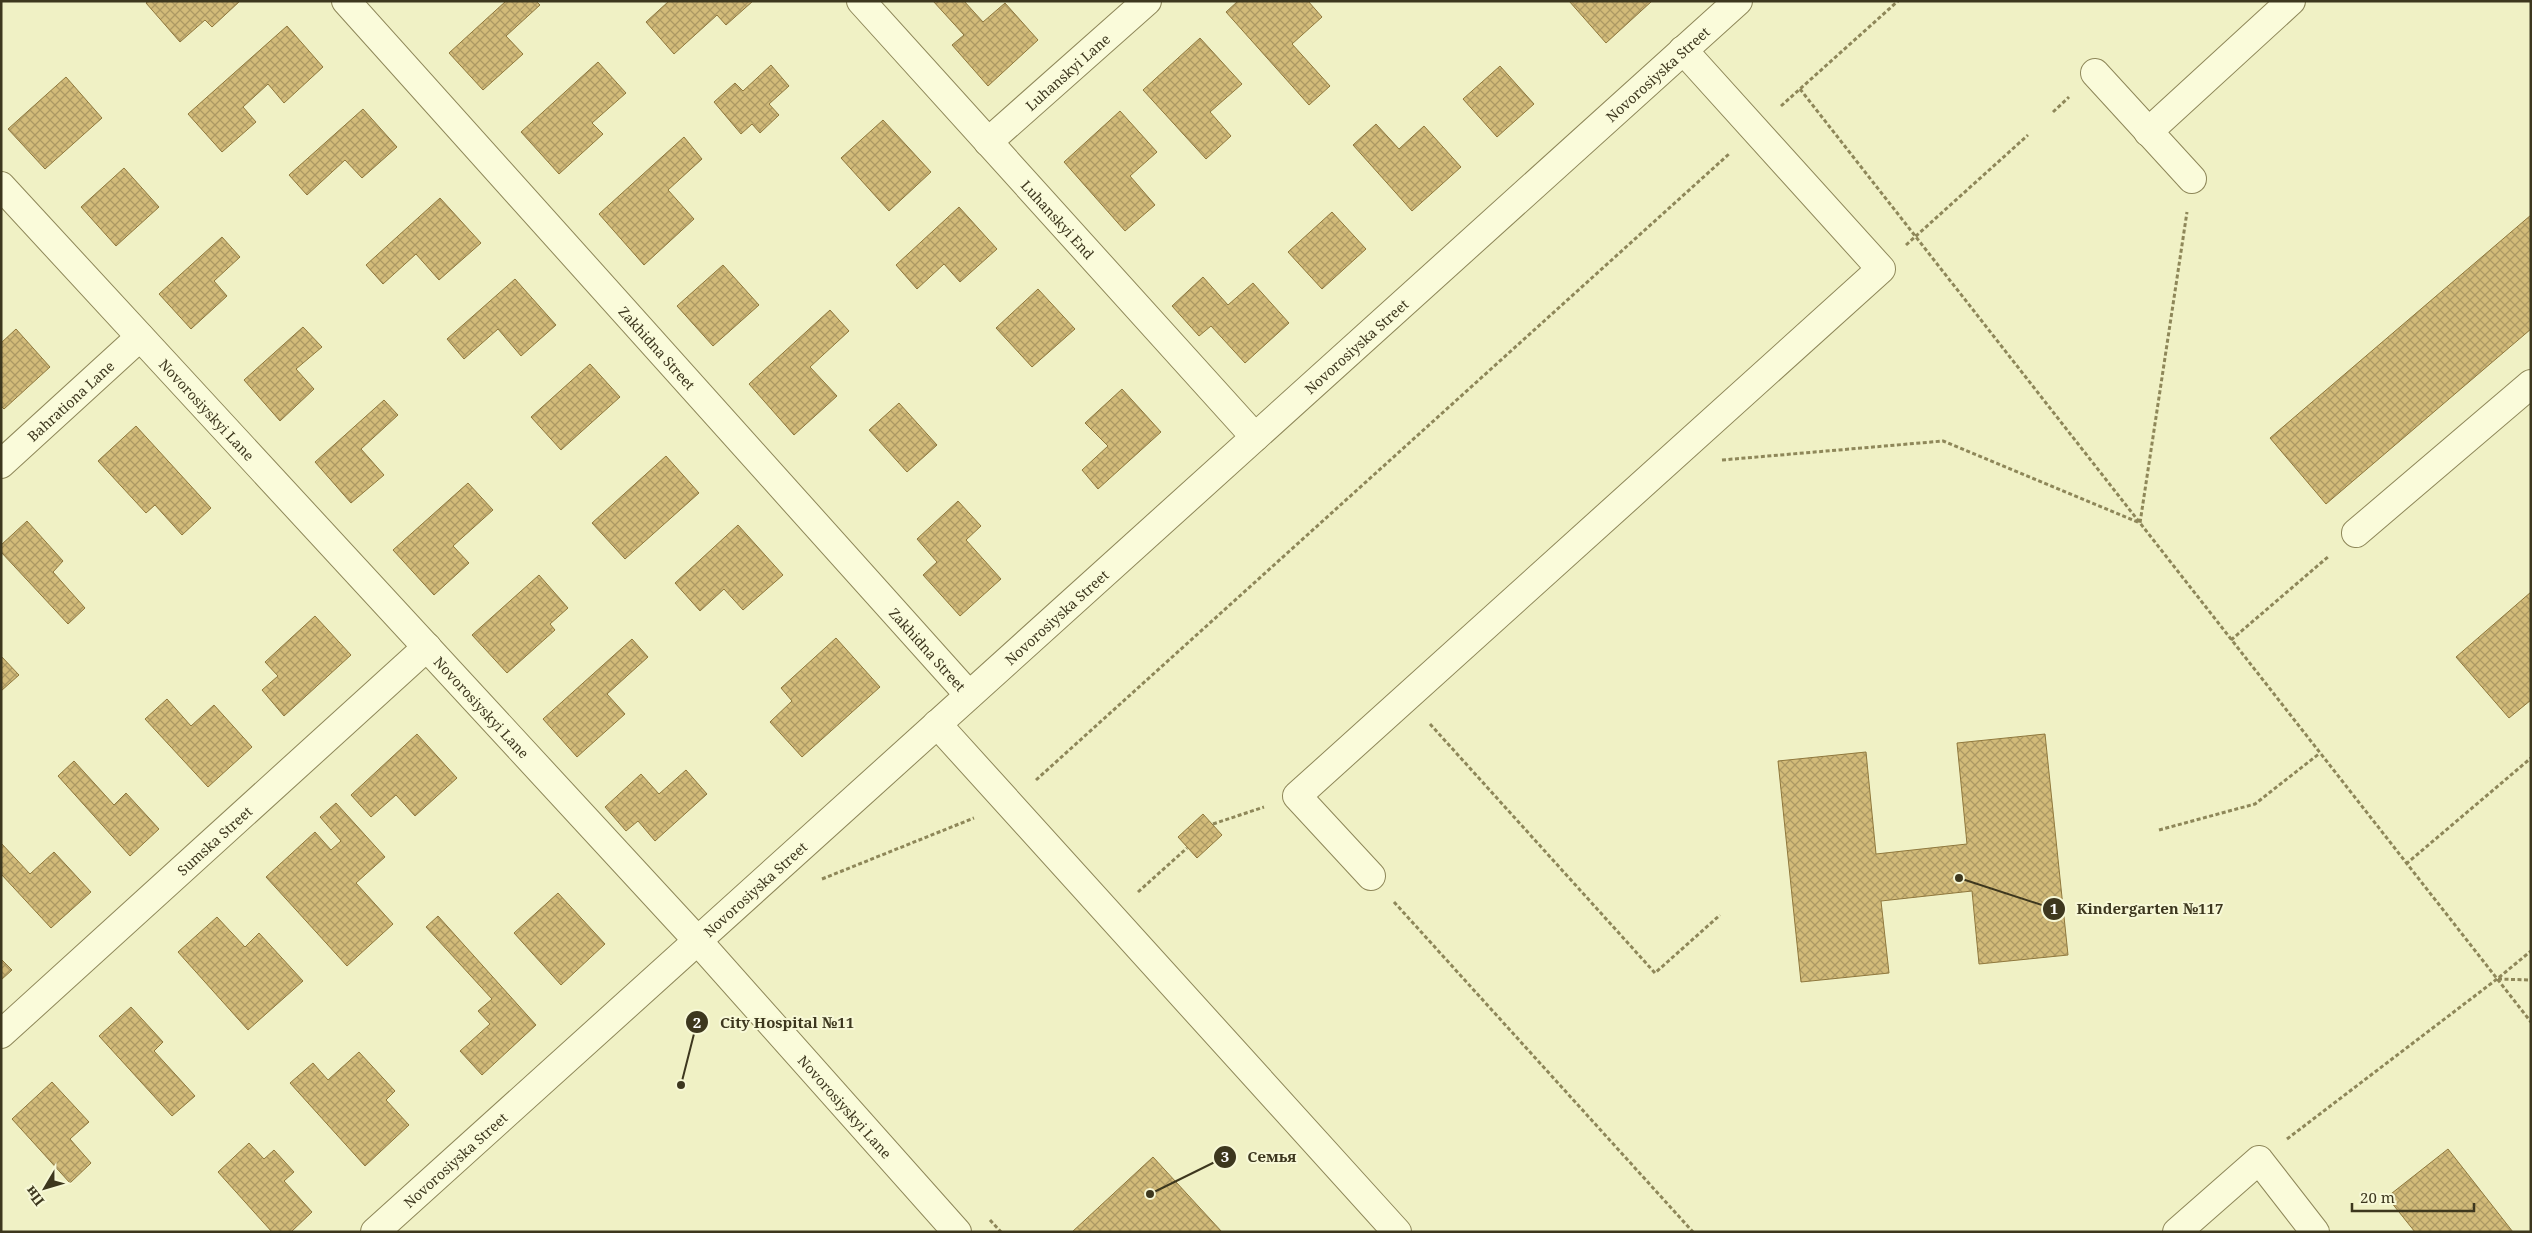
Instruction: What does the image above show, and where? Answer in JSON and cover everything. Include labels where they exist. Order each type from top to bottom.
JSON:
[{"type":"street","name":"Zakhidna Street","points":[[346,1],[969,695]]},
{"type":"street","name":"Luhanskyi End","points":[[861,1],[1255,437]]},
{"type":"street","name":"Luhanskyi Lane","points":[[988,142],[1147,1]]},
{"type":"street","name":"Novorosiyska Street","points":[[375,1232],[1738,1]]},
{"type":"street","points":[[2148,132],[2291,1]]},
{"type":"street","points":[[1371,876],[1298,796],[1880,269],[1683,50]]},
{"type":"street","points":[[2095,73],[2192,180]]},
{"type":"street","name":"Novorosiyskyi Lane","points":[[1,186],[697,940],[957,1232]]},
{"type":"street","name":"Bahrationa Lane","points":[[1,464],[140,337]]},
{"type":"street","points":[[2356,533],[2531,384]]},
{"type":"street","name":"Sumska Street","points":[[1,1034],[427,647]]},
{"type":"street","points":[[937,724],[1397,1232]]},
{"type":"street","points":[[2177,1232],[2259,1160],[2315,1232]]},
{"type":"path","points":[[814,882],[1009,804],[1898,1]]},
{"type":"path","points":[[1800,90],[2531,1022]]},
{"type":"path","points":[[1880,269],[2028,134]]},
{"type":"path","points":[[2140,523],[2192,180]]},
{"type":"path","points":[[1720,460],[1943,441],[2140,523]]},
{"type":"path","points":[[2231,640],[2356,533]]},
{"type":"path","points":[[1406,697],[1656,973],[1720,915]]},
{"type":"path","points":[[2159,830],[2255,804],[2320,753]]},
{"type":"path","points":[[2406,864],[2531,758]]},
{"type":"path","points":[[1213,824],[1298,796]]},
{"type":"path","points":[[1111,916],[1187,848]]},
{"type":"path","points":[[1371,876],[1693,1232]]},
{"type":"path","points":[[2259,1160],[2531,951]]},
{"type":"path","points":[[2497,979],[2531,980]]},
{"type":"building","points":[[148,1],[240,1],[212,27],[205,20],[180,42],[146,3]]},
{"type":"building","points":[[506,1],[536,1],[540,5],[506,36],[523,54],[483,90],[449,53]]},
{"type":"building","points":[[669,1],[753,1],[726,25],[717,15],[674,54],[646,22]]},
{"type":"building","points":[[933,1],[964,1],[983,22],[1005,3],[1038,40],[988,86],[952,45],[964,35]]},
{"type":"building","points":[[1238,1],[1308,1],[1322,17],[1292,44],[1330,86],[1309,105],[1226,12]]},
{"type":"building","points":[[1569,1],[1652,1],[1606,43]]},
{"type":"building","points":[[287,26],[323,67],[284,103],[268,84],[243,107],[256,122],[222,152],[188,114]]},
{"type":"building","points":[[1200,38],[1242,84],[1210,112],[1231,136],[1206,159],[1143,90]]},
{"type":"building","points":[[598,62],[626,93],[592,123],[603,134],[559,174],[521,132]]},
{"type":"building","points":[[771,65],[789,86],[769,104],[779,115],[760,133],[752,124],[741,134],[714,102],[735,83],[743,91]]},
{"type":"building","points":[[1500,66],[1534,104],[1497,137],[1463,99]]},
{"type":"building","points":[[66,77],[102,118],[45,169],[8,129]]},
{"type":"building","points":[[363,109],[397,147],[362,178],[345,160],[307,195],[289,175]]},
{"type":"building","points":[[1120,111],[1157,152],[1130,176],[1155,205],[1125,231],[1064,162]]},
{"type":"building","points":[[883,120],[931,172],[889,211],[841,158]]},
{"type":"building","points":[[1376,124],[1399,149],[1424,126],[1461,167],[1412,211],[1353,145]]},
{"type":"building","points":[[684,137],[702,159],[668,190],[694,219],[644,265],[599,214]]},
{"type":"building","points":[[124,168],[159,207],[116,246],[81,207]]},
{"type":"building","points":[[440,198],[481,243],[439,280],[416,254],[383,284],[366,265]]},
{"type":"building","points":[[959,207],[997,249],[960,282],[944,264],[917,289],[896,265]]},
{"type":"building","points":[[1332,212],[1366,249],[1322,289],[1288,252]]},
{"type":"building","points":[[2531,215],[2531,329],[2326,504],[2270,438]]},
{"type":"building","points":[[222,237],[240,257],[214,281],[227,296],[191,329],[159,294]]},
{"type":"building","points":[[723,265],[759,305],[713,346],[677,306]]},
{"type":"building","points":[[1203,277],[1228,305],[1253,283],[1289,323],[1245,363],[1211,326],[1199,336],[1172,306]]},
{"type":"building","points":[[515,279],[556,325],[521,356],[498,329],[464,359],[447,339]]},
{"type":"building","points":[[1038,289],[1075,329],[1032,367],[996,328]]},
{"type":"building","points":[[830,310],[849,331],[810,367],[837,396],[794,435],[749,384]]},
{"type":"building","points":[[303,327],[322,347],[296,369],[314,389],[280,421],[244,380]]},
{"type":"building","points":[[16,329],[50,367],[4,409],[1,406],[1,343]]},
{"type":"building","points":[[590,364],[620,397],[561,450],[531,417]]},
{"type":"building","points":[[1122,389],[1161,432],[1098,489],[1082,470],[1108,446],[1085,423]]},
{"type":"building","points":[[384,400],[398,415],[361,449],[384,475],[351,503],[315,462]]},
{"type":"building","points":[[899,403],[937,445],[907,472],[869,430]]},
{"type":"building","points":[[136,426],[211,508],[182,535],[155,505],[146,513],[98,461]]},
{"type":"building","points":[[666,456],[699,493],[625,559],[592,523]]},
{"type":"building","points":[[468,483],[493,510],[453,546],[469,563],[434,595],[393,550]]},
{"type":"building","points":[[958,501],[981,526],[966,540],[1001,579],[960,616],[923,575],[937,562],[917,539]]},
{"type":"building","points":[[27,521],[63,561],[53,572],[85,608],[68,624],[1,552],[1,545]]},
{"type":"building","points":[[738,525],[783,575],[743,610],[724,589],[700,611],[675,583]]},
{"type":"building","points":[[539,575],[568,608],[550,624],[555,630],[507,673],[472,635]]},
{"type":"building","points":[[2531,592],[2531,700],[2509,718],[2456,657]]},
{"type":"building","points":[[315,616],[351,655],[284,716],[262,690],[278,676],[265,662]]},
{"type":"building","points":[[836,638],[880,687],[802,757],[770,722],[792,701],[781,688]]},
{"type":"building","points":[[632,639],[648,657],[607,694],[625,714],[577,757],[543,719]]},
{"type":"building","points":[[1,656],[19,675],[1,691]]},
{"type":"building","points":[[167,699],[191,726],[214,705],[252,747],[208,787],[145,719]]},
{"type":"building","points":[[417,734],[457,778],[415,816],[396,795],[371,817],[351,795]]},
{"type":"building","points":[[2045,734],[2068,955],[1979,964],[1972,891],[1881,901],[1889,973],[1801,982],[1778,761],[1866,752],[1876,854],[1967,844],[1957,743]]},
{"type":"building","points":[[74,761],[114,805],[126,793],[159,829],[130,856],[58,776]]},
{"type":"building","points":[[686,770],[707,794],[655,841],[638,821],[626,831],[605,807],[641,774],[659,794]]},
{"type":"building","points":[[336,803],[385,857],[356,883],[393,924],[347,966],[266,877],[315,832],[331,850],[341,841],[320,817]]},
{"type":"building","points":[[1203,814],[1222,835],[1197,858],[1178,837]]},
{"type":"building","points":[[1,843],[30,874],[54,852],[91,892],[51,928],[1,874]]},
{"type":"building","points":[[558,893],[605,944],[561,985],[514,933]]},
{"type":"building","points":[[438,916],[536,1025],[482,1075],[460,1051],[490,1024],[478,1011],[492,999],[426,927]]},
{"type":"building","points":[[217,917],[245,947],[259,933],[303,981],[248,1030],[178,952]]},
{"type":"building","points":[[1,959],[12,970],[1,980]]},
{"type":"building","points":[[131,1007],[163,1042],[154,1051],[195,1096],[172,1116],[99,1036]]},
{"type":"building","points":[[359,1052],[395,1091],[386,1100],[409,1125],[365,1166],[290,1083],[313,1063],[328,1080]]},
{"type":"building","points":[[52,1082],[89,1122],[70,1139],[91,1163],[70,1183],[12,1119]]},
{"type":"building","points":[[249,1143],[264,1159],[274,1150],[294,1172],[284,1181],[312,1212],[291,1232],[272,1232],[218,1172]]},
{"type":"building","points":[[2448,1149],[2513,1232],[2415,1232],[2387,1197]]},
{"type":"building","points":[[1153,1157],[1222,1232],[1072,1232]]},
{"type":"place","name":"Kindergarten №117","points":[[1959,878]]},
{"type":"place","name":"City Hospital №11","points":[[681,1085]]},
{"type":"place","name":"Семья","points":[[1150,1194]]}]
